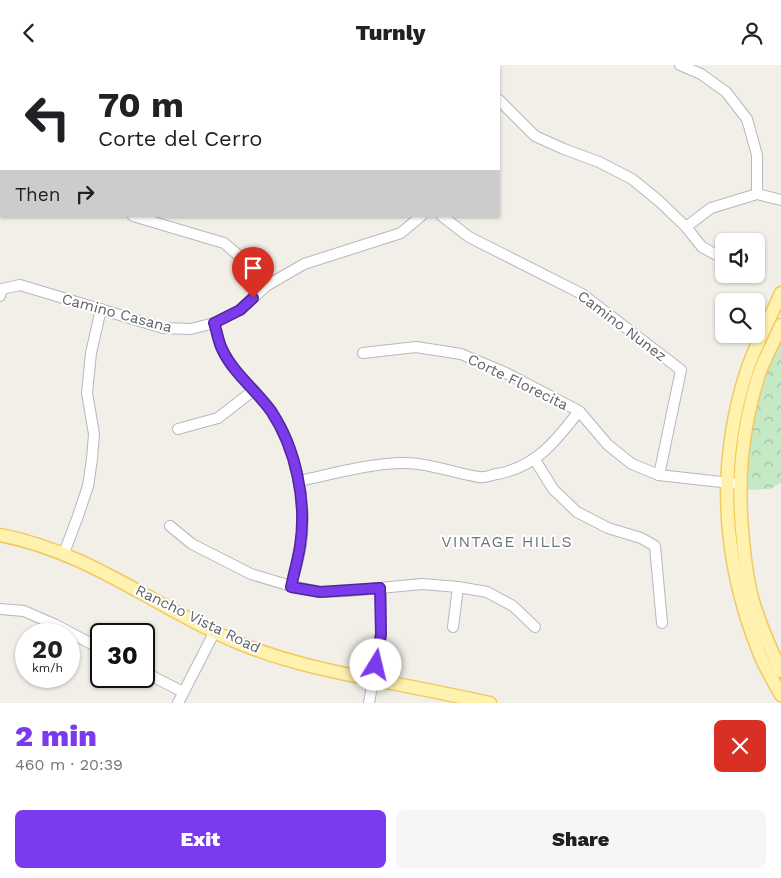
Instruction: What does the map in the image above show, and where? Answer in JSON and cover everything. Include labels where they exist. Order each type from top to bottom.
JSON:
[{"type":"main road","points":[[781,293],[747,370],[730,450],[733,484],[752,600],[763,632],[781,671]]},
{"type":"main road","points":[[781,325],[759,375],[754,392],[742,452],[733,484],[729,530],[746,616],[761,657],[781,695]]},
{"type":"main road","name":"Rancho Vista Road","points":[[0,535],[15,537],[64,553],[243,645],[285,659],[490,703]]},
{"type":"street","points":[[680,65],[701,74],[726,92],[747,119],[757,155],[756,194]]},
{"type":"street","points":[[500,101],[535,136],[598,162],[632,179],[686,227],[702,247],[715,254]]},
{"type":"street","points":[[686,227],[711,208],[756,194],[781,200]]},
{"type":"street","points":[[136,217],[224,243],[251,266],[266,286]]},
{"type":"street","name":"Camino Casana","points":[[0,295],[2,289],[20,285],[163,328],[191,329],[214,323],[240,310],[266,286],[304,264],[400,233],[421,217]]},
{"type":"street","name":"Camino Nunez","points":[[443,217],[469,237],[582,294],[651,349],[681,370],[659,475]]},
{"type":"street","points":[[64,553],[85,493],[92,459],[94,434],[87,393],[91,353],[101,309]]},
{"type":"street","points":[[214,323],[222,349],[236,371],[271,412],[286,440],[299,481],[302,510],[300,545],[291,587]]},
{"type":"street","name":"Corte Florecita","points":[[363,353],[416,347],[461,355],[504,372],[579,411],[608,445],[632,464],[659,475],[733,484]]},
{"type":"street","points":[[178,429],[218,418],[254,390]]},
{"type":"street","points":[[299,481],[355,469],[400,463],[422,465],[481,477],[511,472],[535,459],[558,439],[579,411]]},
{"type":"street","points":[[535,459],[553,489],[577,512],[608,528],[641,537],[654,546],[662,623]]},
{"type":"street","points":[[170,526],[192,543],[251,574],[291,587],[320,592],[422,584],[458,587],[487,592],[513,606],[534,627]]},
{"type":"street","points":[[453,627],[458,587]]},
{"type":"street","points":[[369,703],[381,634],[380,588]]},
{"type":"street","points":[[0,609],[24,611],[90,643]]},
{"type":"street","points":[[178,703],[215,631]]},
{"type":"street","points":[[155,678],[183,693]]},
{"type":"green space","points":[[781,335],[781,483],[770,489],[747,490],[749,450],[756,411]]},
{"type":"district","name":"VINTAGE HILLS","points":[[507,541]]},
{"type":"route","points":[[253,298],[240,310],[214,323],[222,349],[236,371],[271,412],[286,440],[299,481],[302,510],[300,545],[291,587],[320,592],[380,588],[381,634],[376,665]]}]
